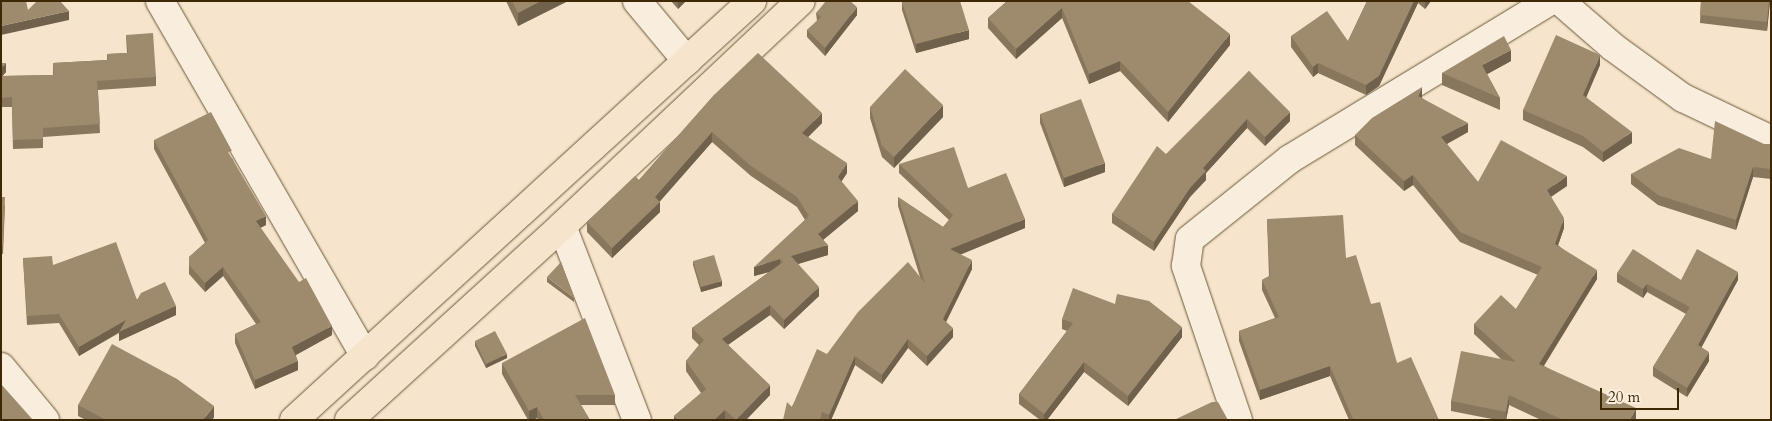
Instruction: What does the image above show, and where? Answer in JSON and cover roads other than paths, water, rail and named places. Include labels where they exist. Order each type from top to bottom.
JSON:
[{"type":"main road","points":[[294,420],[752,1]]},
{"type":"main road","points":[[348,420],[562,226],[801,1]]},
{"type":"street","points":[[160,1],[365,356]]},
{"type":"street","points":[[637,1],[687,61]]},
{"type":"street","points":[[1238,420],[1186,266],[1190,239],[1290,159],[1550,1]]},
{"type":"street","points":[[1560,1],[1613,47],[1682,98],[1771,140]]},
{"type":"street","points":[[562,226],[637,420]]},
{"type":"street","points":[[1,367],[45,420]]}]
